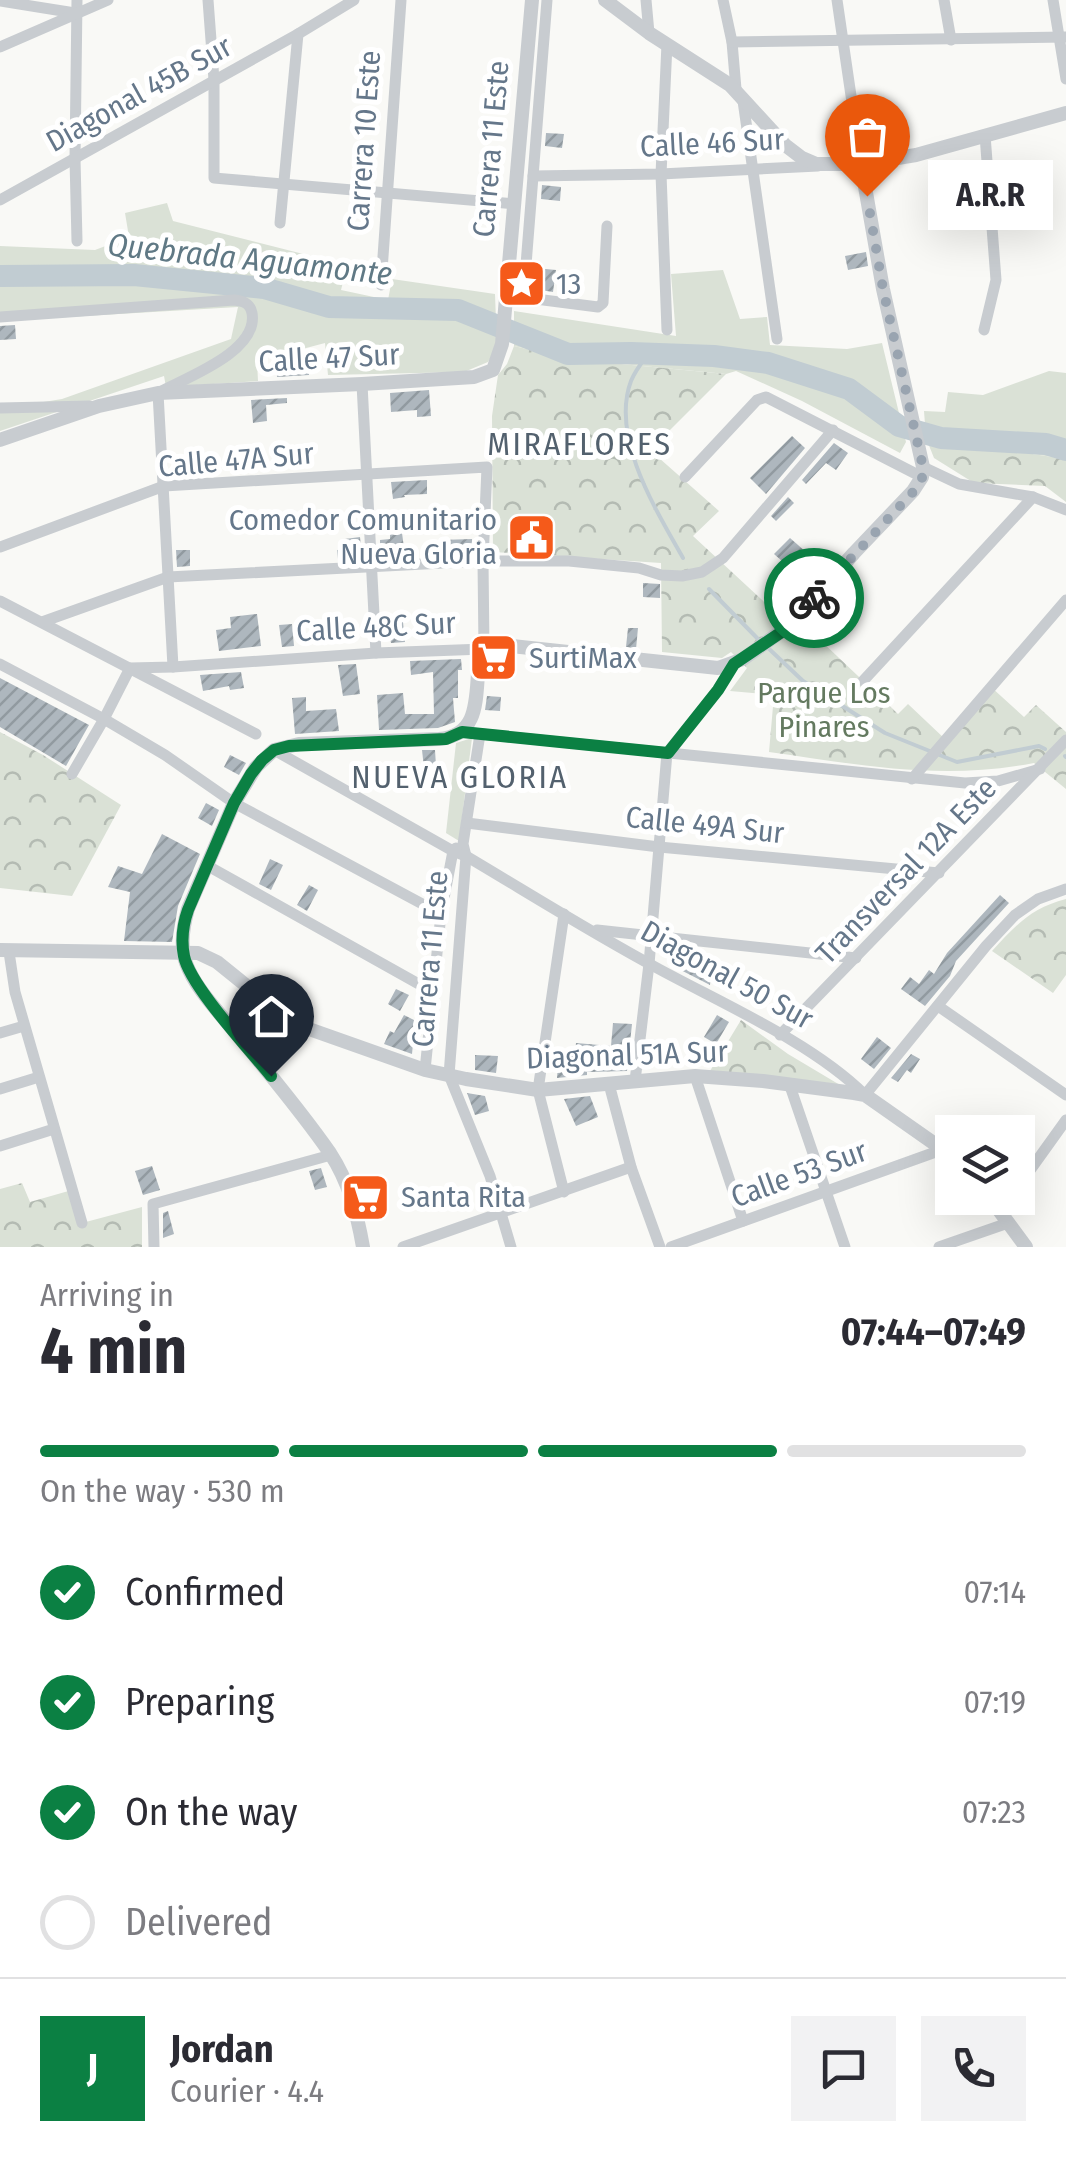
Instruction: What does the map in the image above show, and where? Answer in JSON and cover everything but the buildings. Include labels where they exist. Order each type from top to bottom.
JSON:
[{"type":"street","points":[[0,1],[77,6],[108,0]]},
{"type":"street","points":[[208,0],[214,80],[214,178],[514,204]]},
{"type":"street","name":"Diagonal 45B Sur","points":[[0,200],[354,0]]},
{"type":"street","name":"Carrera 10 Este","points":[[381,285],[401,0]]},
{"type":"street","name":"Carrera 11 Este","points":[[497,362],[502,344],[532,0]]},
{"type":"street","name":"Carrera 11 Este","points":[[547,0],[525,294],[528,298],[598,307],[603,303],[606,226]]},
{"type":"street","points":[[605,0],[739,93],[784,145],[802,158],[822,165]]},
{"type":"street","points":[[646,0],[649,33]]},
{"type":"street","points":[[723,0],[753,169],[777,340]]},
{"type":"street","points":[[635,1082],[668,753],[738,661],[783,631],[914,491],[922,466],[883,289],[837,0]]},
{"type":"street","points":[[944,0],[951,40]]},
{"type":"street","points":[[1053,0],[1066,79]]},
{"type":"street","points":[[0,47],[77,6]]},
{"type":"street","points":[[77,6],[77,241]]},
{"type":"street","points":[[280,223],[298,34]]},
{"type":"street","points":[[732,42],[1062,37]]},
{"type":"street","points":[[666,44],[661,174],[667,330]]},
{"type":"street","name":"Calle 46 Sur","points":[[533,176],[861,164],[916,154],[1066,112]]},
{"type":"street","points":[[984,330],[996,280],[985,135]]},
{"type":"street","name":"Calle 47 Sur","points":[[0,317],[245,302],[252,316],[249,331],[236,350],[158,393]]},
{"type":"street","name":"Calle 47 Sur","points":[[0,440],[99,406],[158,393],[474,377],[493,370],[497,362]]},
{"type":"street","points":[[362,384],[376,653]]},
{"type":"street","points":[[158,393],[173,668]]},
{"type":"street","points":[[685,477],[757,400],[766,398],[958,484],[1033,497],[1066,510]]},
{"type":"street","points":[[0,408],[99,406]]},
{"type":"street","points":[[42,622],[168,577],[484,561],[569,561],[639,568],[672,576],[692,575],[712,568],[724,558],[832,430]]},
{"type":"street","name":"Calle 47A Sur","points":[[0,547],[164,486],[487,467],[484,561]]},
{"type":"street","points":[[863,680],[1033,497]]},
{"type":"street","points":[[462,732],[473,716],[484,649],[484,561]]},
{"type":"street","points":[[912,779],[1066,600]]},
{"type":"street","points":[[0,601],[256,734]]},
{"type":"street","name":"Calle 48C Sur","points":[[130,668],[502,645],[718,668],[738,661]]},
{"type":"street","points":[[0,664],[165,755],[234,803],[441,914]]},
{"type":"street","points":[[72,774],[130,668]]},
{"type":"street","points":[[363,1247],[352,1198],[331,1155],[212,1003],[190,972],[183,951],[185,918],[234,803],[256,766],[274,750],[300,744],[446,739],[462,732],[912,779],[982,783],[1040,769]]},
{"type":"street","name":"Carrera 11 Este","points":[[480,734],[461,850],[449,1075],[490,1176],[511,1247]]},
{"type":"street","name":"Transversal 12A Este","points":[[780,1035],[1066,740]]},
{"type":"street","name":"Diagonal 50 Sur","points":[[274,750],[461,850],[649,964],[780,1035],[839,1071],[865,1095],[935,1143]]},
{"type":"street","name":"Calle 49A Sur","points":[[467,823],[659,847],[939,873]]},
{"type":"street","points":[[425,1070],[441,914],[461,850]]},
{"type":"street","points":[[208,866],[433,992]]},
{"type":"street","points":[[865,1095],[1014,915],[1038,899],[1066,890]]},
{"type":"street","points":[[564,914],[538,1090],[564,1192]]},
{"type":"street","points":[[589,929],[856,958]]},
{"type":"street","points":[[82,1224],[6,972],[5,951],[183,951]]},
{"type":"street","name":"Diagonal 51A Sur","points":[[183,951],[212,958],[265,1003],[294,1021],[425,1070],[538,1090],[695,1076],[865,1095]]},
{"type":"street","points":[[938,1006],[1066,1095]]},
{"type":"street","points":[[0,1032],[24,1026]]},
{"type":"street","points":[[695,1076],[742,1221]]},
{"type":"street","points":[[0,1089],[39,1078]]},
{"type":"street","points":[[608,1084],[660,1247]]},
{"type":"street","points":[[790,1086],[844,1247]]},
{"type":"street","points":[[1035,1163],[1066,1120]]},
{"type":"street","points":[[0,1146],[54,1129]]},
{"type":"street","points":[[154,1247],[153,1204],[331,1155]]},
{"type":"street","name":"Calle 53 Sur","points":[[671,1247],[935,1156]]},
{"type":"street","points":[[403,1247],[632,1167]]},
{"type":"street","points":[[939,1247],[1004,1217],[1026,1247]]},
{"type":"green space","points":[[167,203],[173,221],[323,259],[322,274],[344,278],[341,290],[388,300],[392,279],[495,294],[497,348],[488,362],[464,372],[328,375],[325,343],[257,361],[258,381],[166,387],[164,376],[0,431],[0,409],[62,399],[231,339],[238,307],[0,321],[0,246],[95,250],[129,237],[125,213]]},
{"type":"green space","points":[[723,270],[740,319],[767,317],[770,345],[847,349],[882,343],[906,442],[900,453],[736,371],[726,374],[569,359],[514,346],[514,311],[676,336],[671,274]]},
{"type":"green space","name":"Parque Los Pinares","points":[[514,346],[569,359],[726,374],[650,450],[719,511],[693,536],[789,625],[797,618],[898,714],[908,704],[945,739],[991,687],[1024,717],[1036,705],[1066,732],[1066,789],[1034,763],[934,771],[769,752],[774,695],[730,691],[747,668],[731,652],[722,658],[662,652],[661,563],[493,552],[492,416],[498,375]]},
{"type":"green space","points":[[1049,371],[1066,373],[1066,459],[926,438],[924,411],[945,412],[948,392],[983,395]]},
{"type":"green space","points":[[926,438],[1066,459],[1066,502],[1045,486],[974,483],[934,458]]},
{"type":"green space","points":[[0,732],[121,805],[72,896],[0,888]]},
{"type":"green space","points":[[472,738],[459,841],[446,833],[456,743]]},
{"type":"green space","points":[[1066,899],[1066,975],[1053,993],[992,951],[1025,919]]},
{"type":"green space","points":[[741,1020],[788,1054],[840,1085],[710,1071]]},
{"type":"green space","points":[[22,1183],[30,1202],[72,1190],[82,1223],[142,1207],[142,1247],[0,1247],[0,1189]]},
{"type":"waterway","name":"Quebrada Aguamonte","points":[[0,276],[134,275],[264,288],[329,307],[458,310],[568,354],[714,356],[768,363],[849,389],[899,426],[941,438],[1046,444],[1066,450]]},
{"type":"waterway","points":[[648,354],[631,381],[626,426],[639,473],[683,558]]},
{"type":"waterway","points":[[709,589],[759,640]]},
{"type":"waterway","points":[[766,646],[803,681],[885,733],[957,762],[1039,746],[1045,749]]},
{"type":"way so far","points":[[814,598],[922,478],[923,467],[883,289],[867,196]]},
{"type":"place","name":"A.R.R","points":[[867,196]]},
{"type":"place","name":"13","points":[[521,284]]},
{"type":"place","name":"Comedor Comunitario Nueva Gloria","points":[[532,537]]},
{"type":"place","name":"SurtiMax","points":[[494,658]]},
{"type":"place","name":"Santa Rita","points":[[366,1197]]},
{"type":"district","name":"MIRAFLORES","points":[[580,444]]},
{"type":"district","name":"NUEVA GLORIA","points":[[460,777]]},
{"type":"route","points":[[271,1076],[194,979],[183,951],[188,910],[234,803],[262,760],[274,750],[300,744],[446,739],[462,732],[668,753],[734,664],[783,631],[814,598]]}]
